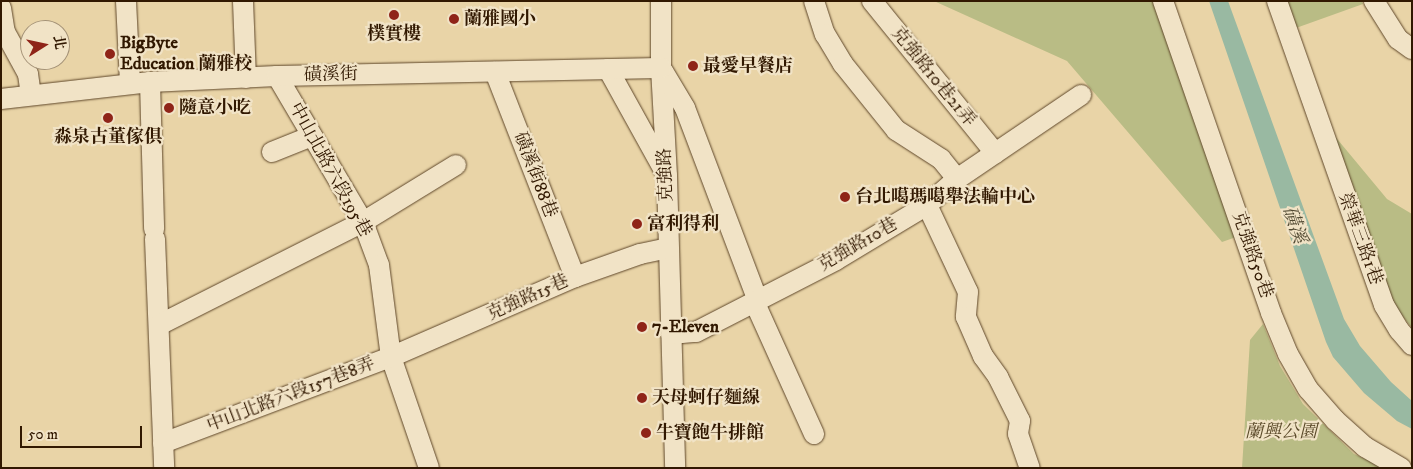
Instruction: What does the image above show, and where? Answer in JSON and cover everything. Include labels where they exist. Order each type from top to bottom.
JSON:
[{"type":"street","points":[[126,1],[130,83]]},
{"type":"street","points":[[243,1],[246,78]]},
{"type":"street","points":[[648,1],[648,21],[661,68],[685,108],[756,300],[814,434]]},
{"type":"street","name":"克強路","points":[[661,1],[661,68],[667,176],[675,468]]},
{"type":"street","points":[[661,68],[675,20],[675,1]]},
{"type":"street","points":[[814,1],[825,34],[843,64],[896,130],[941,159],[957,180]]},
{"type":"street","name":"克強路10巷21弄","points":[[872,1],[995,153]]},
{"type":"street","name":"克強路50巷","points":[[1163,1],[1271,313],[1288,354],[1308,389],[1334,420],[1366,447],[1401,468]]},
{"type":"street","name":"榮華三路1巷","points":[[1277,1],[1384,305],[1399,330],[1412,345]]},
{"type":"street","points":[[1374,1],[1398,39],[1412,49]]},
{"type":"street","points":[[1,8],[6,32],[28,74],[31,95]]},
{"type":"street","name":"磺溪街","points":[[1,99],[130,83],[276,76],[661,68]]},
{"type":"street","points":[[608,69],[667,176]]},
{"type":"street","name":"磺溪街88巷","points":[[495,72],[575,277]]},
{"type":"street","name":"中山北路六段195巷","points":[[276,76],[363,222],[379,265],[391,357],[429,468]]},
{"type":"street","points":[[150,82],[164,468]]},
{"type":"street","name":"克強路10巷","points":[[671,334],[696,332],[836,260],[927,205],[957,180],[1081,95]]},
{"type":"street","points":[[272,152],[312,136]]},
{"type":"street","points":[[159,325],[363,222],[456,165]]},
{"type":"street","points":[[927,205],[968,292],[966,317],[983,356],[998,377],[1020,421],[1018,434],[1030,468]]},
{"type":"street","name":"克強路15巷","points":[[391,357],[575,277],[640,254],[668,248]]},
{"type":"street","name":"中山北路六段157巷8弄","points":[[163,444],[391,357]]},
{"type":"green space","points":[[934,1],[1155,1],[1239,236],[1222,242],[1067,61]]},
{"type":"green space","points":[[1287,1],[1362,1],[1363,4],[1296,28]]},
{"type":"green space","points":[[1333,134],[1387,199],[1412,214],[1412,328],[1390,301]]},
{"type":"green space","name":"蘭興公園","points":[[1263,324],[1280,366],[1303,404],[1354,454],[1386,468],[1242,468],[1250,340]]},
{"type":"water","name":"磺溪","points":[[1209,1],[1228,1],[1344,319],[1360,346],[1391,382],[1412,401],[1412,429],[1397,421],[1364,393],[1333,357],[1326,342]]},
{"type":"place","name":"樸實樓","points":[[394,15]]},
{"type":"place","name":"蘭雅國小","points":[[454,19]]},
{"type":"place","name":"BigByte Education 蘭雅校","points":[[110,54]]},
{"type":"place","name":"最愛早餐店","points":[[693,66]]},
{"type":"place","name":"隨意小吃","points":[[169,108]]},
{"type":"place","name":"淼泉古董傢俱","points":[[108,118]]},
{"type":"place","name":"台北噶瑪噶舉法輪中心","points":[[845,197]]},
{"type":"place","name":"富利得利","points":[[637,224]]},
{"type":"place","name":"7-Eleven","points":[[642,327]]},
{"type":"place","name":"天母蚵仔麵線","points":[[642,398]]},
{"type":"place","name":"牛寶飽牛排館","points":[[646,433]]}]
